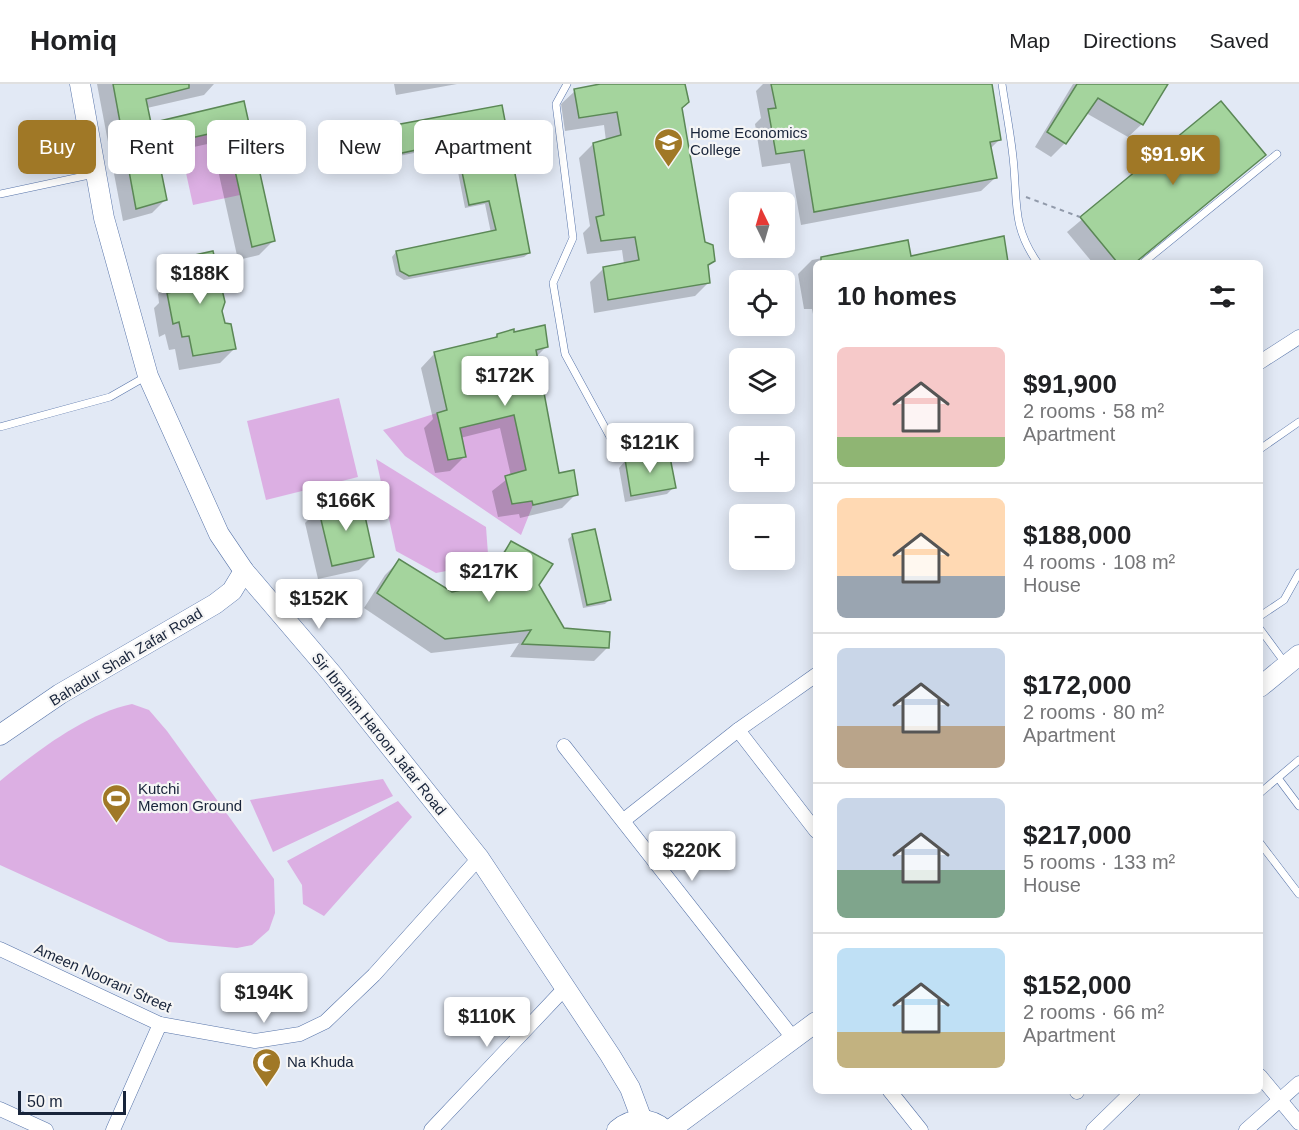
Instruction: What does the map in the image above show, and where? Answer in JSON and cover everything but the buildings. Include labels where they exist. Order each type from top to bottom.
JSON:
[{"type":"street","name":"Sir Ibrahim Haroon Jafar Road","points":[[83,87],[104,218],[148,376],[219,534],[244,571],[332,674],[479,858],[566,987],[630,1088],[642,1120]]},
{"type":"street","points":[[1263,360],[1299,337]]},
{"type":"street","name":"Bahadur Shah Zafar Road","points":[[0,735],[60,694],[215,604],[232,591],[244,571]]},
{"type":"street","points":[[1263,685],[1293,660]]},
{"type":"street","points":[[624,820],[738,730],[813,677]]},
{"type":"street","points":[[738,730],[813,827]]},
{"type":"street","points":[[564,746],[793,1038]]},
{"type":"street","name":"Ameen Noorani Street","points":[[0,949],[160,1024],[255,1041],[300,1034],[325,1022],[374,975],[479,858]]},
{"type":"street","points":[[431,1130],[566,987]]},
{"type":"street","points":[[113,1130],[160,1024]]},
{"type":"street","points":[[670,1130],[813,1024]]},
{"type":"street","points":[[1263,1080],[1299,1123]]},
{"type":"street","points":[[1246,1130],[1299,1083]]},
{"type":"street","points":[[892,1094],[921,1130]]},
{"type":"street","points":[[1093,1130],[1130,1094]]},
{"type":"street","points":[[0,1109],[46,1130]]},
{"type":"street","points":[[618,1130],[633,1121],[642,1120],[656,1123],[665,1130]]},
{"type":"lane","points":[[567,84],[556,104],[573,238],[553,283],[565,354],[615,446]]},
{"type":"lane","points":[[1002,84],[1014,168],[1020,233],[1036,260]]},
{"type":"lane","points":[[1146,260],[1277,154]]},
{"type":"lane","points":[[0,194],[97,173]]},
{"type":"lane","points":[[0,427],[110,396],[148,376]]},
{"type":"lane","points":[[1263,447],[1299,422]]},
{"type":"lane","points":[[1263,614],[1284,600],[1299,573]]},
{"type":"lane","points":[[1263,632],[1293,660]]},
{"type":"lane","points":[[1263,790],[1299,760]]},
{"type":"lane","points":[[1278,778],[1299,806]]},
{"type":"lane","points":[[1263,847],[1299,894]]},
{"type":"path","points":[[1015,193],[1080,217]]},
{"type":"shaded area","points":[[207,134],[207,174],[235,174],[240,195],[193,205],[186,174],[195,174],[195,137]]},
{"type":"shaded area","points":[[339,398],[358,477],[266,500],[247,421]]},
{"type":"shaded area","points":[[437,413],[449,460],[466,457],[460,428],[514,415],[526,470],[505,476],[533,501],[521,535],[405,456],[383,430]]},
{"type":"shaded area","points":[[376,459],[486,527],[488,554],[477,565],[436,573],[396,551]]},
{"type":"shaded area","name":"Kutchi Memon Ground","points":[[132,704],[149,710],[167,731],[274,879],[275,913],[269,930],[252,945],[237,948],[169,942],[0,865],[0,781],[46,746],[79,725],[114,709]]},
{"type":"shaded area","points":[[383,779],[393,796],[273,852],[250,800]]},
{"type":"shaded area","points":[[398,801],[412,817],[324,916],[303,904],[302,885],[287,861]]},
{"type":"place","name":"Home Economics College","points":[[669,168]]},
{"type":"place","name":"Kutchi Memon Ground","points":[[117,824]]},
{"type":"place","name":"Na Khuda","points":[[266,1088]]}]
